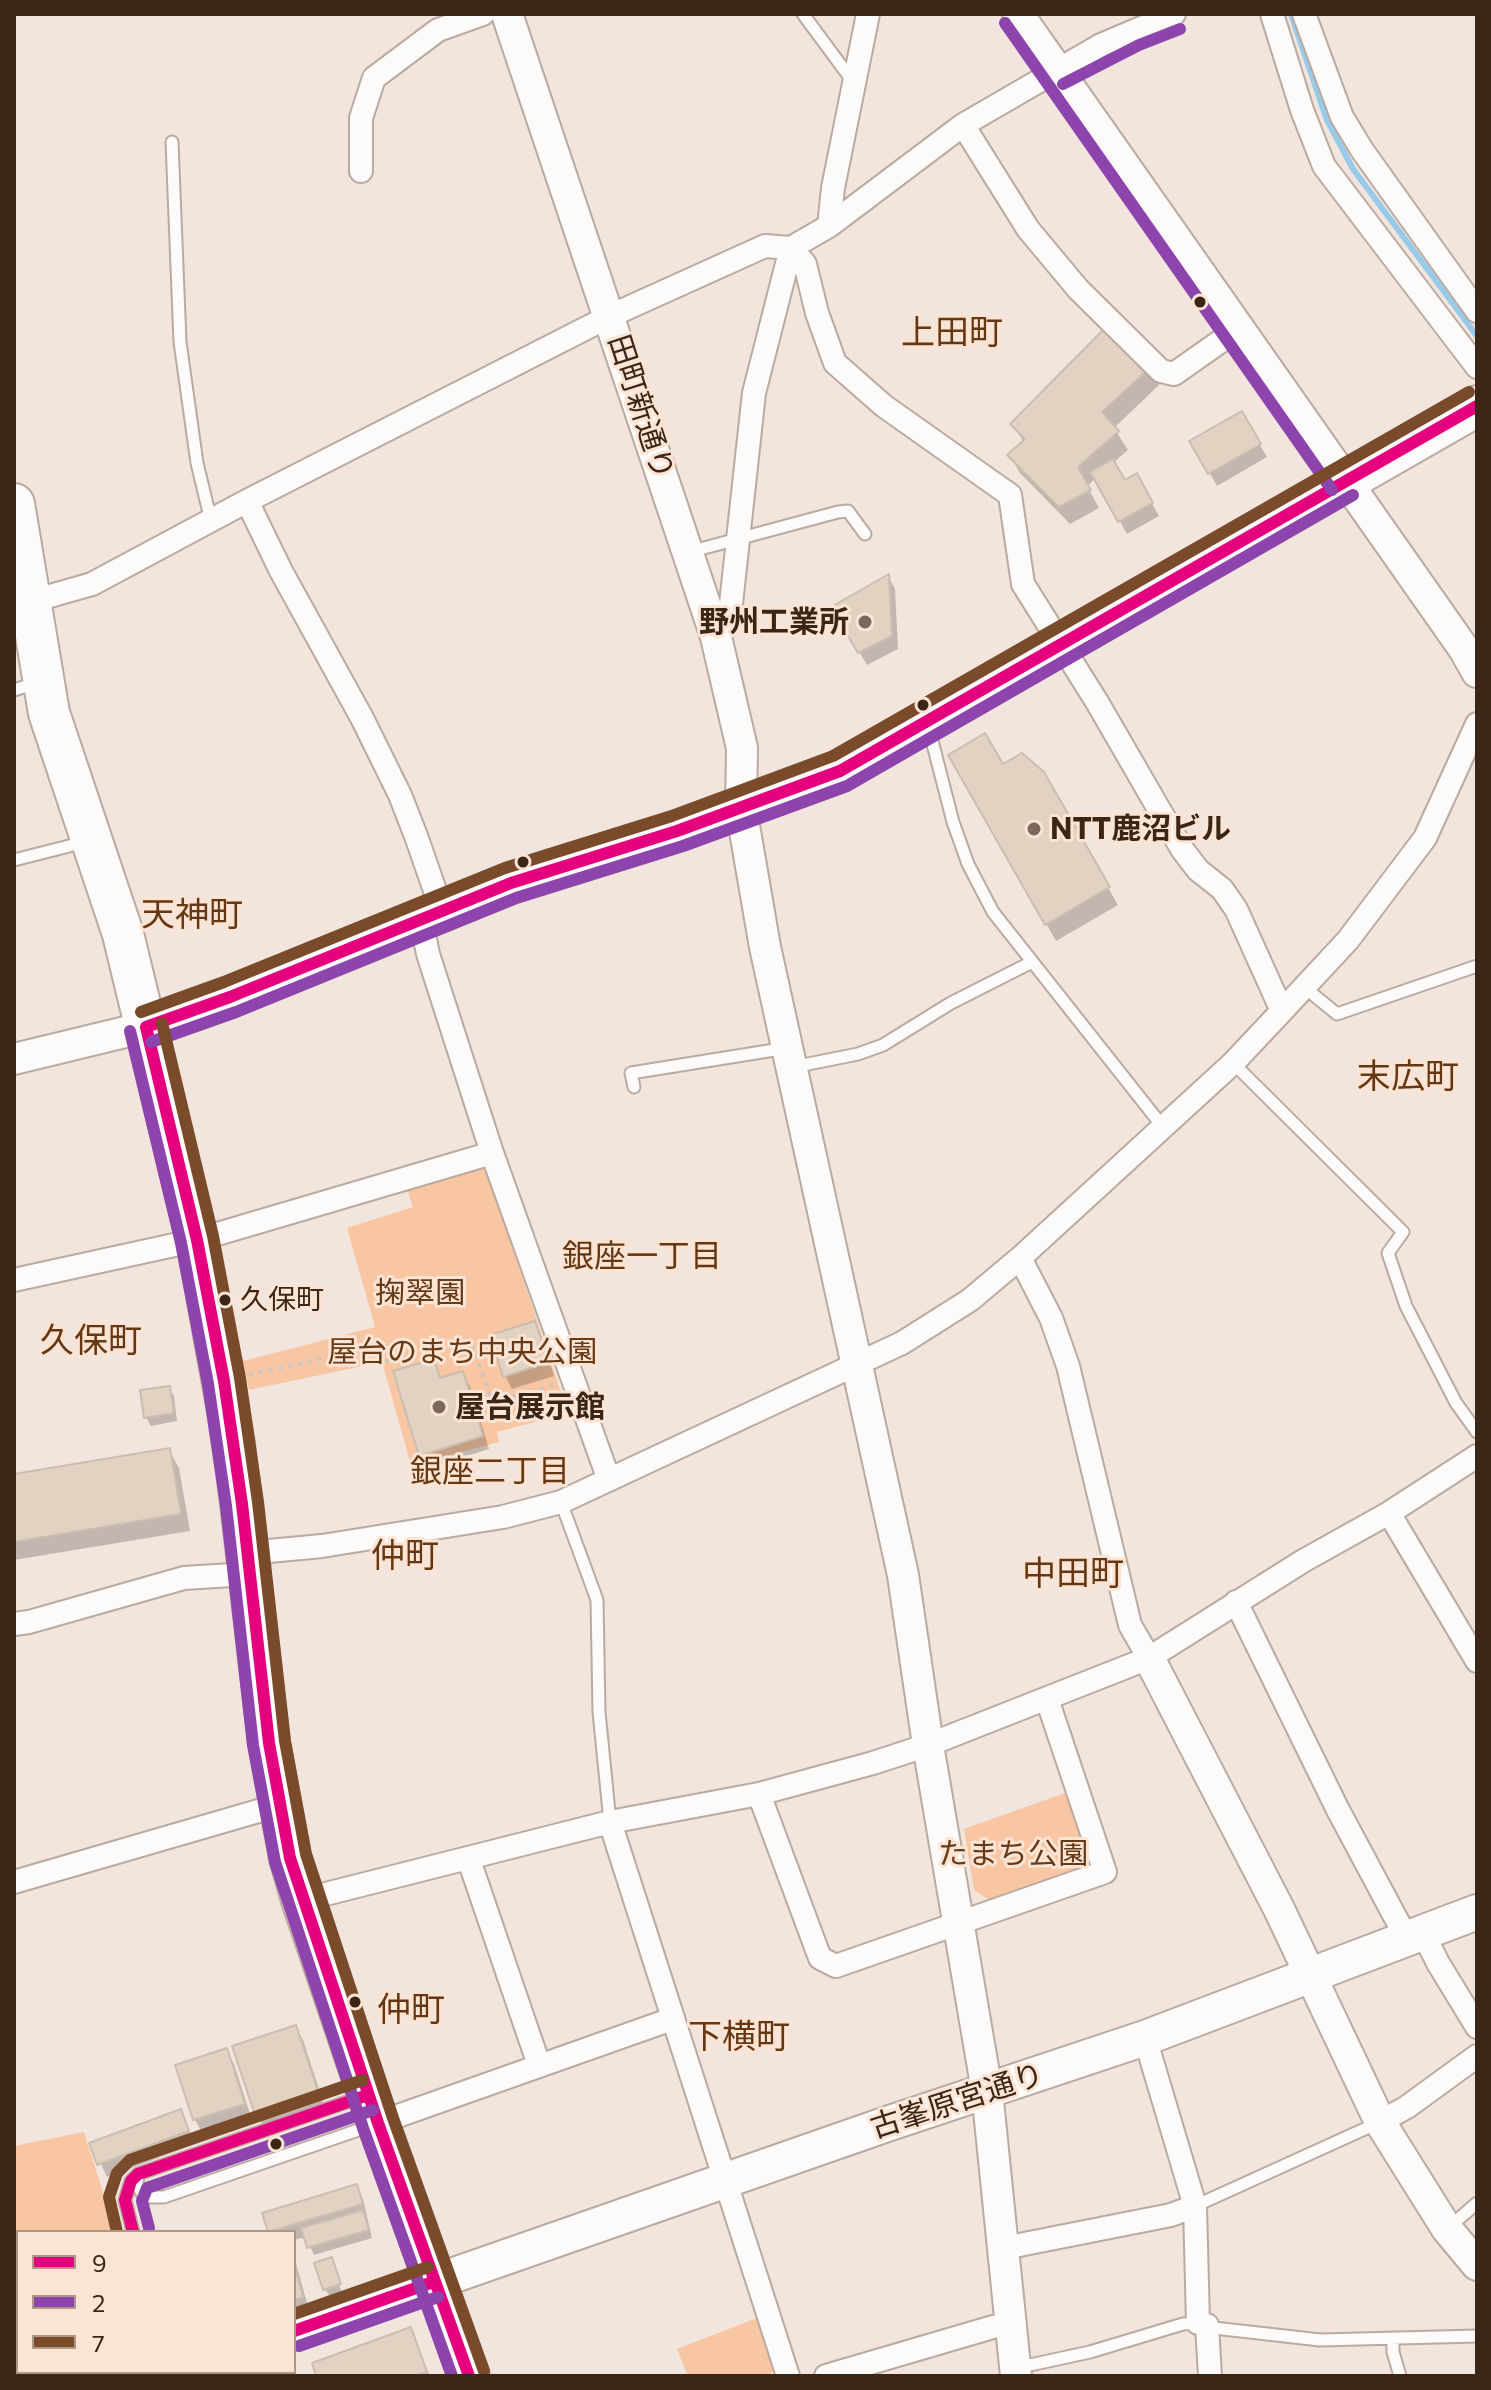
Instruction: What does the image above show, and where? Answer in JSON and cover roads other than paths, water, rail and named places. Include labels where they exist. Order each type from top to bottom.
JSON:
[{"type":"highway","points":[[146,1027],[230,997],[511,883],[741,808],[840,771],[1477,406]]},
{"type":"highway","points":[[14,504],[29,602],[28,686],[57,744],[93,840],[123,934],[197,1240],[224,1381],[279,1805],[302,1900],[433,2282],[469,2376]]},
{"type":"main road","name":"古峯原宮通り","points":[[296,2330],[1145,2038],[1477,1912]]},
{"type":"street","points":[[361,171],[361,118],[374,78],[438,30],[483,14]]},
{"type":"street","name":"田町新通り","points":[[507,14],[689,552],[716,637],[742,748],[741,808],[765,947],[903,1575],[928,1745],[987,2091],[1016,2372]]},
{"type":"street","points":[[829,226],[833,188],[868,14]]},
{"type":"street","points":[[1018,14],[1477,672]]},
{"type":"street","points":[[29,602],[92,584],[247,501],[610,316],[765,246],[791,248],[829,226],[963,125],[1132,30],[1174,14]]},
{"type":"street","points":[[1272,14],[1302,110],[1324,166],[1477,367]]},
{"type":"street","points":[[1304,14],[1342,117],[1362,150],[1477,311]]},
{"type":"street","points":[[963,125],[1028,229],[1078,289],[1161,371],[1174,374],[1238,329]]},
{"type":"street","points":[[716,637],[729,622],[754,393],[791,248]]},
{"type":"street","points":[[791,248],[805,264],[817,313],[835,363],[884,406],[1010,495],[1023,584],[1182,849],[1198,870],[1222,889],[1236,909],[1282,1011]]},
{"type":"street","points":[[247,501],[400,795],[438,899],[424,934],[428,954],[492,1153],[609,1480]]},
{"type":"street","points":[[14,1624],[184,1578],[232,1575],[269,1551],[322,1546],[503,1517],[561,1502],[902,1343],[970,1300],[1020,1258],[1233,1063],[1348,940],[1425,838],[1477,724]]},
{"type":"street","points":[[14,1059],[146,1027]]},
{"type":"street","points":[[14,1280],[197,1240],[492,1153]]},
{"type":"street","points":[[1020,1258],[1051,1318],[1068,1366],[1130,1625],[1279,1909],[1380,2122],[1447,2229],[1477,2265]]},
{"type":"street","points":[[302,1900],[610,1822],[759,1794],[928,1745],[1149,1658],[1477,1456]]},
{"type":"street","points":[[1389,1513],[1477,1661]]},
{"type":"street","points":[[1236,1602],[1338,1810],[1415,1936],[1438,1963],[1477,2027]]},
{"type":"street","points":[[759,1794],[820,1958],[836,1966],[1105,1872],[1047,1699]]},
{"type":"street","points":[[14,1882],[279,1805]]},
{"type":"street","points":[[610,1822],[788,2376]]},
{"type":"street","points":[[469,1860],[539,2065]]},
{"type":"street","points":[[373,2109],[539,2065],[672,2019]]},
{"type":"street","points":[[1145,2038],[1195,2206],[1203,2324],[1210,2376]]},
{"type":"street","points":[[1380,2122],[1407,2107],[1477,2056]]},
{"type":"street","points":[[1004,2248],[1171,2215],[1195,2206]]},
{"type":"street","points":[[826,2376],[1010,2324]]},
{"type":"lane","points":[[803,14],[854,84]]},
{"type":"lane","points":[[172,142],[180,342],[197,463],[211,521]]},
{"type":"lane","points":[[689,552],[848,511],[865,534]]},
{"type":"lane","points":[[927,721],[953,822],[968,864],[993,912],[1163,1127]]},
{"type":"lane","points":[[14,860],[93,840]]},
{"type":"lane","points":[[634,1087],[631,1073],[858,1054],[883,1045],[951,1003],[1032,962]]},
{"type":"lane","points":[[1304,987],[1337,1014],[1477,966]]},
{"type":"lane","points":[[1233,1063],[1403,1232],[1388,1253],[1406,1306],[1456,1403],[1477,1432]]},
{"type":"lane","points":[[561,1502],[597,1600],[599,1712],[610,1822]]},
{"type":"lane","points":[[132,2230],[125,2200],[126,2190],[138,2174],[373,2109]]},
{"type":"lane","points":[[138,2174],[137,2184],[144,2197],[164,2197],[373,2109]]},
{"type":"lane","points":[[1195,2206],[1380,2122]]},
{"type":"lane","points":[[1447,2229],[1477,2203]]},
{"type":"lane","points":[[1016,2372],[1183,2324],[1320,2340],[1477,2336]]},
{"type":"lane","points":[[1393,2338],[1393,2352],[1400,2376]]},
{"type":"waterway","points":[[1291,14],[1327,120],[1353,169],[1477,336]]},
{"type":"place","name":"野州工業所","points":[[865,622]]},
{"type":"place","name":"NTT鹿沼ビル","points":[[1034,829]]},
{"type":"place","name":"久保町","points":[[225,1300]]},
{"type":"place","name":"屋台展示館","points":[[439,1407]]},
{"type":"district","name":"上田町","points":[[952,333]]},
{"type":"district","name":"天神町","points":[[192,915]]},
{"type":"district","name":"末広町","points":[[1408,1077]]},
{"type":"district","name":"銀座一丁目","points":[[642,1256]]},
{"type":"district","name":"久保町","points":[[91,1341]]},
{"type":"district","name":"銀座二丁目","points":[[490,1471]]},
{"type":"district","name":"仲町","points":[[405,1556]]},
{"type":"district","name":"中田町","points":[[1073,1574]]},
{"type":"district","name":"仲町","points":[[411,2010]]},
{"type":"district","name":"下横町","points":[[739,2037]]},
{"type":"park label","name":"掬翠園","points":[[420,1293]]},
{"type":"park label","name":"屋台のまち中央公園","points":[[462,1352]]},
{"type":"park label","name":"たまち公園","points":[[1013,1854]]}]
